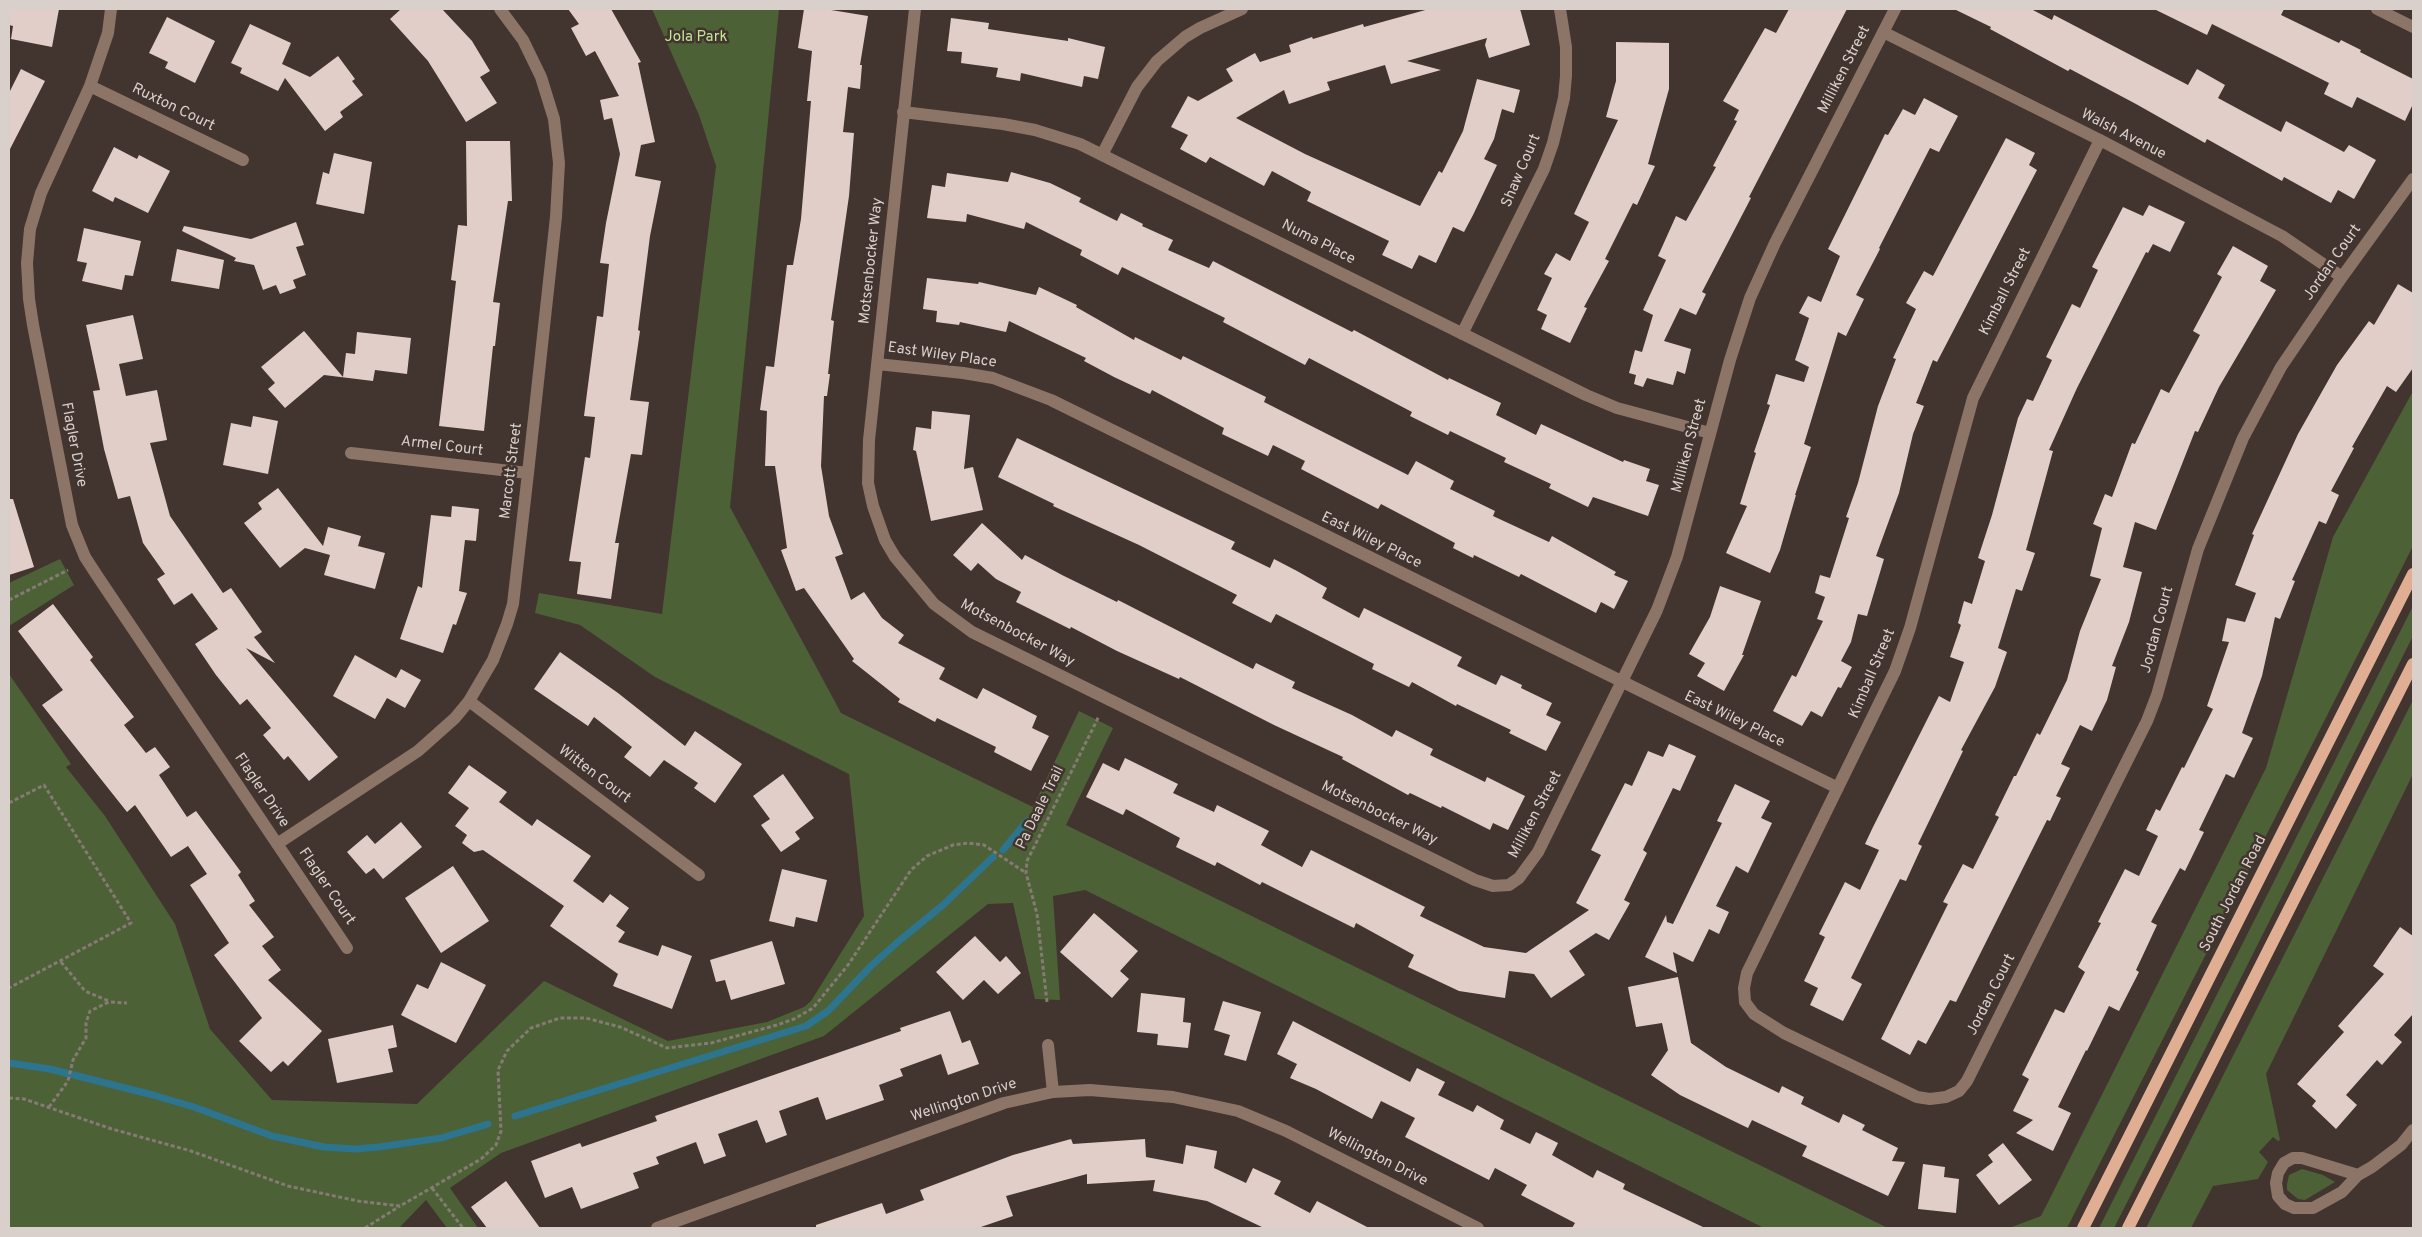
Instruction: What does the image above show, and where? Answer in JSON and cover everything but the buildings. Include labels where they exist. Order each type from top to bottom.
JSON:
[{"type":"main road","name":"South Jordan Road","points":[[2083,1228],[2413,574]]},
{"type":"main road","points":[[2128,1228],[2413,664]]},
{"type":"street","name":"Flagler Drive","points":[[112,9],[108,33],[90,86],[41,193],[30,229],[26,263],[33,325],[72,525],[85,557],[98,578],[277,844]]},
{"type":"street","name":"Marcott Street","points":[[277,844],[418,751],[455,718],[469,701],[501,643],[513,604],[556,225],[558,156],[554,119],[541,77],[523,40],[500,9]]},
{"type":"street","name":"Motsenbocker Way","points":[[914,9],[869,440],[868,482],[873,506],[886,540],[895,557],[934,604],[972,632],[1475,880],[1493,886],[1509,885]]},
{"type":"street","points":[[1103,154],[1137,86],[1157,61],[1185,37],[1219,18],[1242,9]]},
{"type":"street","name":"Shaw Court","points":[[1462,334],[1540,177],[1553,143],[1564,98],[1566,76],[1566,47],[1560,9]]},
{"type":"street","name":"Milliken Street","points":[[1509,885],[1527,869],[1538,852],[1669,583],[1730,360],[1760,274],[1895,9]]},
{"type":"street","points":[[2377,9],[2413,27]]},
{"type":"street","name":"Walsh Avenue","points":[[1883,32],[2100,140],[2282,236],[2342,277]]},
{"type":"street","name":"Ruxton Court","points":[[90,86],[243,160]]},
{"type":"street","name":"Numa Place","points":[[904,112],[1003,124],[1035,130],[1080,144],[1586,395],[1617,408],[1710,433]]},
{"type":"street","name":"Kimball Street","points":[[1946,1098],[1930,1100],[1906,1093],[1768,1024],[1754,1014],[1745,1002],[1744,988],[1747,973],[1878,710],[1902,653],[1973,398],[2100,140]]},
{"type":"street","name":"Jordan Court","points":[[1946,1098],[1959,1091],[1967,1081],[2138,741],[2157,695],[2198,548],[2243,438],[2281,367],[2342,277],[2413,179]]},
{"type":"street","name":"East Wiley Place","points":[[877,364],[993,378],[1025,389],[1838,788]]},
{"type":"street","name":"Armel Court","points":[[351,453],[528,473]]},
{"type":"street","name":"Witten Court","points":[[469,701],[699,875]]},
{"type":"street","name":"Flagler Court","points":[[277,844],[347,948]]},
{"type":"street","points":[[1048,1045],[1052,1092]]},
{"type":"street","name":"Wellington Drive","points":[[657,1228],[1004,1103],[1052,1092],[1090,1090],[1150,1094],[1194,1100],[1238,1111],[1286,1130],[1478,1228]]},
{"type":"street","points":[[2358,1175],[2302,1158],[2293,1158],[2284,1164],[2278,1174],[2276,1183],[2278,1196],[2285,1204],[2294,1208],[2302,1210],[2313,1208],[2342,1192],[2358,1175],[2387,1157],[2401,1145],[2413,1130]]},
{"type":"path","points":[[9,600],[68,570]]},
{"type":"path","name":"Pa Daale Trail","points":[[1047,1002],[1037,914],[1026,873],[1027,861],[1099,716]]},
{"type":"path","points":[[9,803],[44,785],[131,923],[61,962],[9,988]]},
{"type":"path","points":[[366,1228],[491,1151],[501,1131],[498,1070],[507,1051],[523,1034],[548,1021],[572,1017],[597,1020],[620,1027],[667,1048],[678,1048],[747,1034],[803,1014],[813,1008],[848,965],[911,870],[919,861],[942,849],[960,844],[984,845],[1026,873]]},
{"type":"path","points":[[61,962],[85,991],[109,1002]]},
{"type":"path","points":[[49,1107],[68,1081],[73,1060],[86,1038],[86,1023],[90,1011],[109,1002],[128,1003]]},
{"type":"path","points":[[9,1098],[24,1099],[105,1127],[191,1151],[288,1186],[358,1201],[400,1206]]},
{"type":"path","points":[[432,1188],[462,1228]]},
{"type":"green space","name":"Jola Park","points":[[652,9],[779,9],[730,507],[841,713],[1033,807],[1079,711],[1113,728],[1066,825],[1888,1228],[1764,1228],[1085,890],[1053,896],[1060,1000],[1035,999],[1013,903],[988,904],[824,1036],[501,1153],[450,1188],[478,1228],[447,1228],[426,1200],[399,1228],[9,1228],[9,674],[71,764],[66,767],[105,816],[175,924],[210,1029],[272,1100],[417,1104],[544,981],[668,1041],[767,1022],[804,1007],[811,1001],[864,916],[849,774],[655,677],[580,625],[535,613],[539,593],[662,614],[716,166],[699,115]]},
{"type":"green space","points":[[2413,391],[2413,546],[2067,1228],[2009,1228],[2041,1216],[2266,768],[2333,537]]},
{"type":"green space","points":[[60,559],[74,585],[9,626],[9,583]]},
{"type":"green space","points":[[2413,606],[2413,636],[2196,1067],[2114,1228],[2099,1228]]},
{"type":"green space","points":[[2413,700],[2413,774],[2266,1074],[2280,1140],[2278,1141],[2273,1137],[2259,1152],[2268,1162],[2258,1179],[2213,1186],[2191,1228],[2146,1228]]},
{"type":"green space","points":[[2302,1169],[2323,1175],[2335,1182],[2305,1200],[2298,1199],[2287,1190],[2287,1184],[2289,1175]]},
{"type":"waterway","points":[[1003,850],[1027,821]]},
{"type":"waterway","points":[[515,1116],[806,1026],[828,1011],[872,965],[943,905],[993,857]]},
{"type":"waterway","points":[[9,1063],[50,1069],[153,1095],[194,1107],[272,1136],[324,1147],[355,1149],[378,1147],[441,1138],[488,1124]]}]
